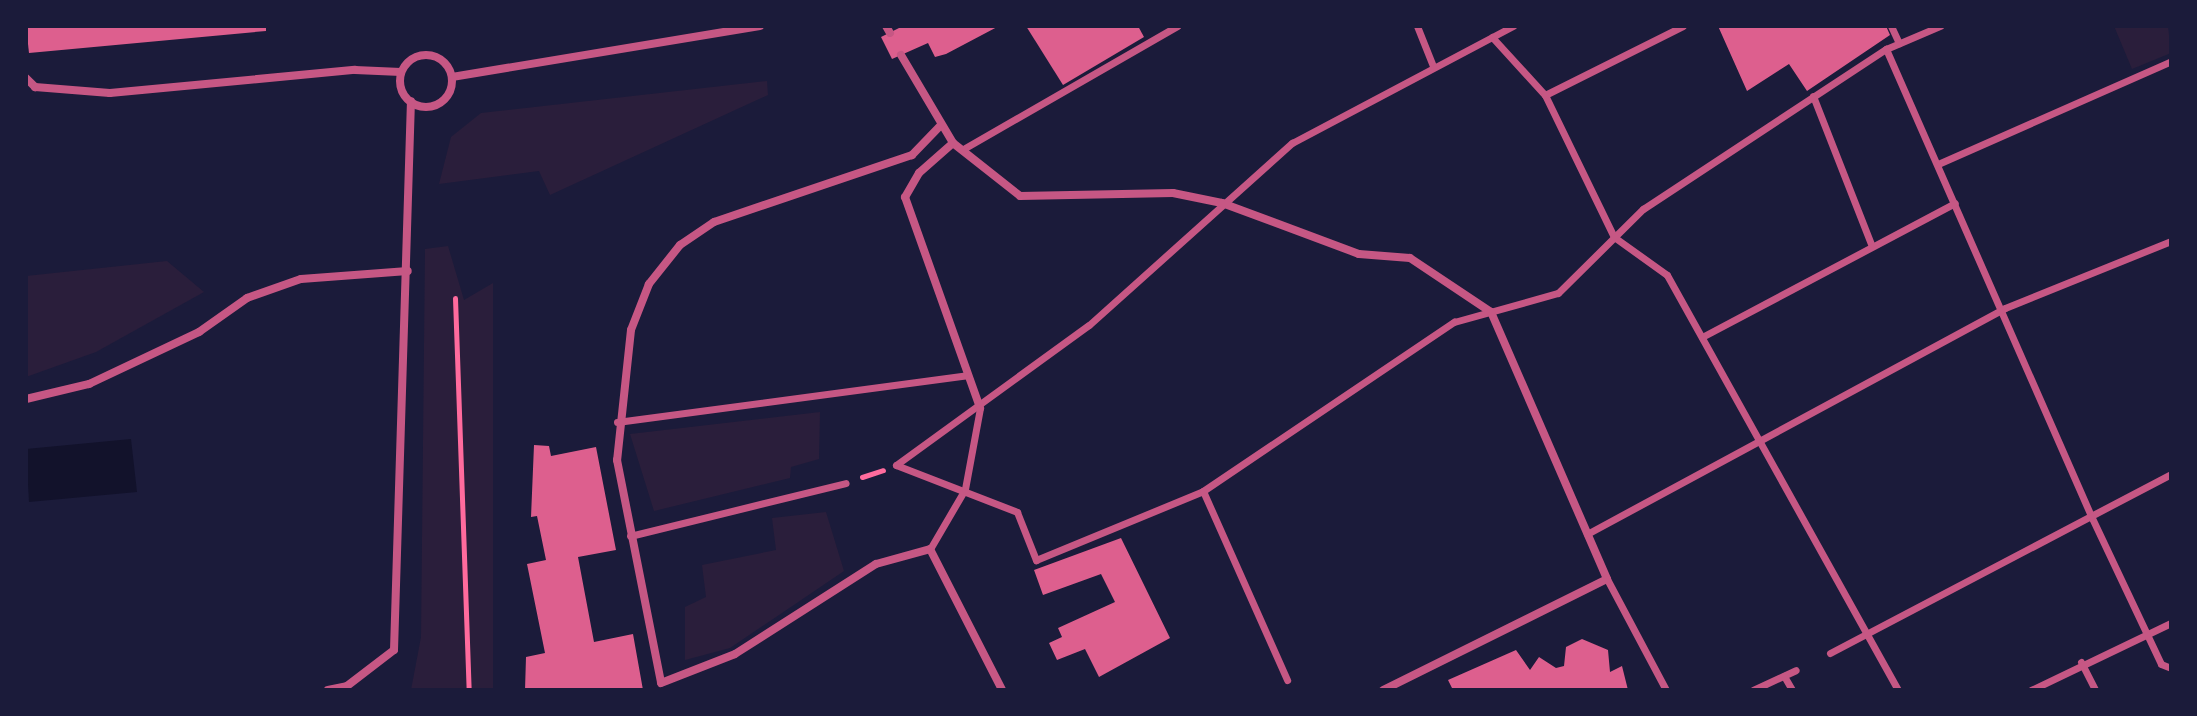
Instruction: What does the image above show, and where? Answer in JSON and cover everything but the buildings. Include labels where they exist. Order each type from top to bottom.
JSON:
[{"type":"street","points":[[452,77],[760,26]]},
{"type":"street","points":[[965,148],[1177,26]]},
{"type":"street","points":[[1417,26],[1433,66]]},
{"type":"street","points":[[896,465],[980,408],[1089,325],[1292,143],[1513,26]]},
{"type":"street","points":[[1545,95],[1683,26]]},
{"type":"street","points":[[1891,26],[1899,43]]},
{"type":"street","points":[[896,465],[965,489],[1017,512],[1036,560],[1203,491],[1284,443],[1392,360],[1454,322],[1558,293],[1614,237],[1813,96],[1886,49],[1940,26]]},
{"type":"street","points":[[1492,37],[1545,95],[1614,237],[1667,275],[1849,609],[1898,690]]},
{"type":"street","points":[[1886,49],[2005,308],[2092,518],[2161,664],[2171,668]]},
{"type":"street","points":[[26,78],[35,87],[110,93],[355,70],[401,72],[424,54],[439,58],[452,77]]},
{"type":"street","points":[[901,55],[953,143],[965,148],[1031,200],[1173,193],[1222,203],[1359,254],[1410,258],[1491,312],[1607,579],[1666,690]]},
{"type":"street","points":[[1938,164],[2171,61]]},
{"type":"street","points":[[328,690],[347,686],[394,650],[411,101],[401,72]]},
{"type":"street","points":[[411,101],[438,104],[452,77]]},
{"type":"street","points":[[1813,96],[1871,244]]},
{"type":"street","points":[[941,125],[912,155],[714,222],[680,245],[649,284],[631,330],[617,422],[630,536],[662,686],[735,654],[876,564],[930,549],[965,489],[980,408],[905,197],[919,173],[953,143]]},
{"type":"street","points":[[1702,337],[1871,244],[1955,203]]},
{"type":"street","points":[[1587,534],[1756,437],[2005,308],[2171,241]]},
{"type":"street","points":[[26,399],[89,384],[199,332],[247,298],[301,279],[408,271]]},
{"type":"street","points":[[617,422],[967,375]]},
{"type":"street","points":[[1830,653],[1863,630],[2092,518],[2171,474]]},
{"type":"street","points":[[630,536],[846,483]]},
{"type":"street","points":[[1203,491],[1287,680]]},
{"type":"street","points":[[930,549],[999,689]]},
{"type":"street","points":[[1383,690],[1607,579]]},
{"type":"street","points":[[2031,690],[2085,660],[2171,623]]},
{"type":"street","points":[[2085,660],[2095,690]]},
{"type":"street","points":[[1753,690],[1796,670]]},
{"type":"street","points":[[1784,676],[1792,690]]},
{"type":"path","points":[[455,298],[469,690]]},
{"type":"path","points":[[846,483],[896,465]]},
{"type":"shaded area","points":[[2114,26],[2168,26],[2171,53],[2132,69]]},
{"type":"shaded area","points":[[767,81],[768,95],[550,195],[539,171],[439,184],[451,137],[481,113]]},
{"type":"shaded area","points":[[448,246],[464,300],[493,283],[493,690],[411,690],[421,637],[425,249]]},
{"type":"shaded area","points":[[167,261],[204,292],[96,352],[26,377],[26,276]]},
{"type":"shaded area","points":[[820,412],[819,459],[791,467],[790,478],[654,511],[630,434]]},
{"type":"shaded area","points":[[131,439],[137,492],[29,502],[26,449]]},
{"type":"shaded area","points":[[826,512],[844,571],[730,648],[685,660],[685,607],[706,597],[702,565],[776,550],[772,518]]}]
